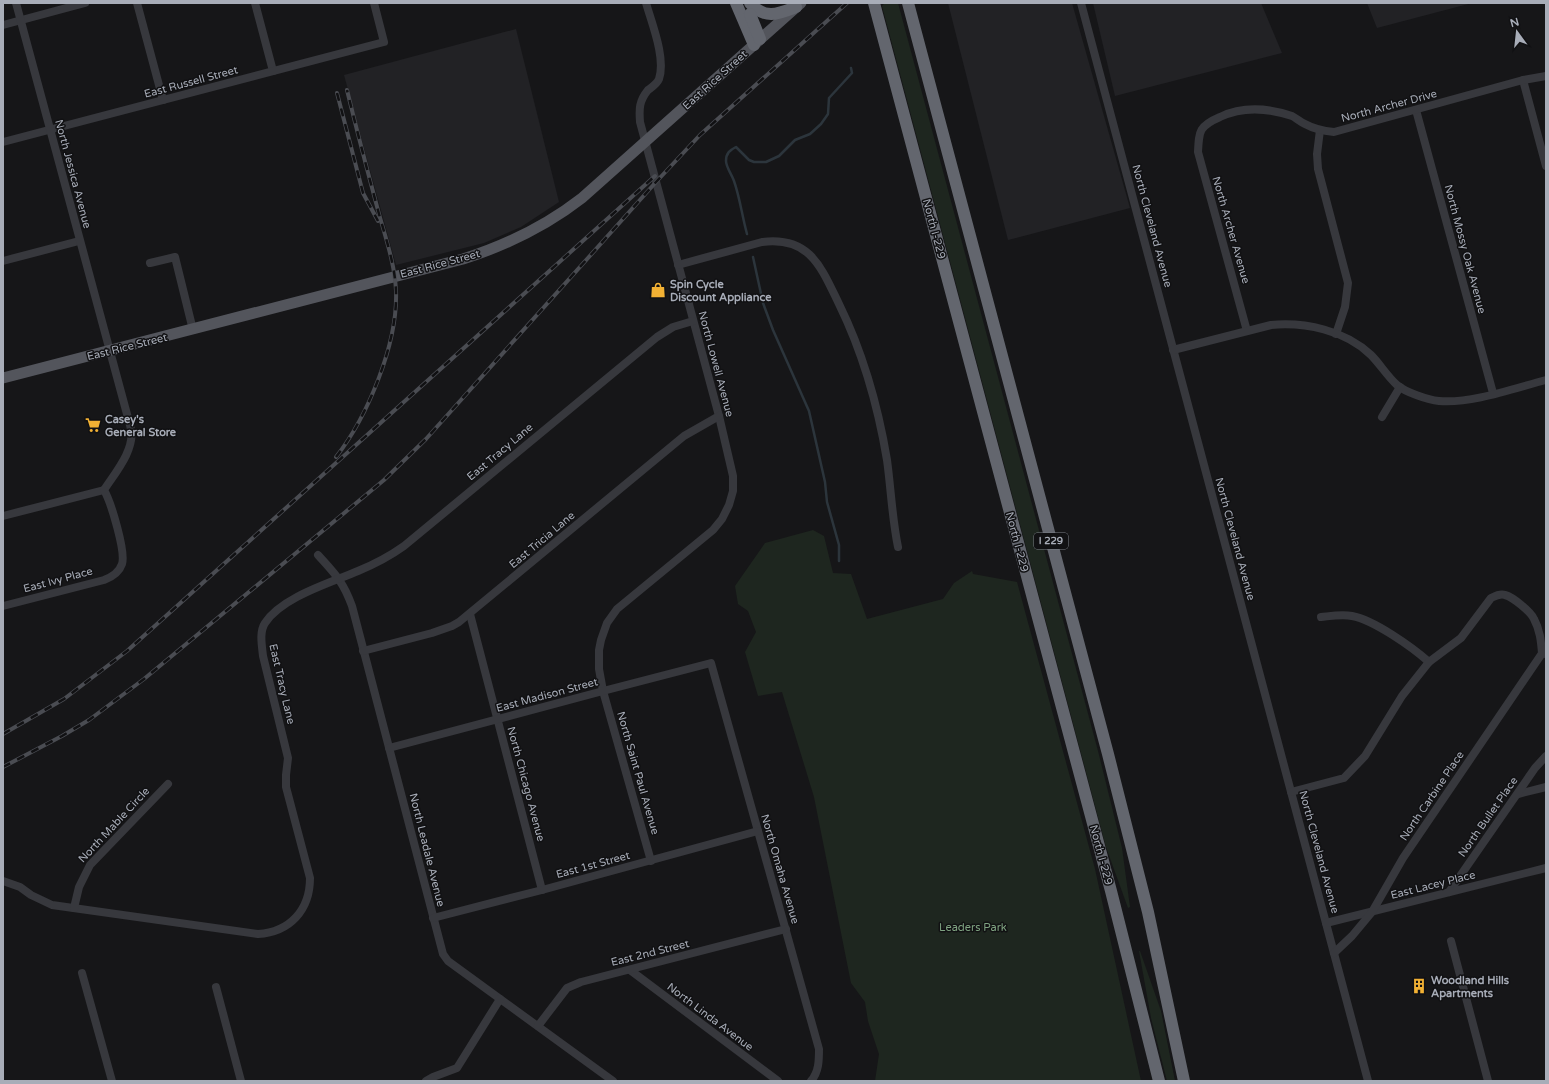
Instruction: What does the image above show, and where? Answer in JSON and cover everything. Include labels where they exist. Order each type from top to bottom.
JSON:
[{"type":"highway","points":[[736,3],[757,42]]},
{"type":"highway","points":[[745,3],[757,42]]},
{"type":"highway","points":[[750,3],[762,13],[769,14],[775,14],[799,5]]},
{"type":"highway","name":"North I-229","points":[[874,3],[1111,892],[1159,1081]]},
{"type":"highway","name":"I 229","points":[[908,3],[1110,761],[1148,912],[1184,1081]]},
{"type":"main road","name":"East Rice Street","points":[[3,378],[194,330],[463,259],[514,240],[552,220],[582,198],[799,5]]},
{"type":"street","name":"North Jessica Avenue","points":[[16,3],[49,130],[110,351],[132,440],[125,456],[104,490]]},
{"type":"street","points":[[3,25],[85,3]]},
{"type":"street","points":[[137,3],[163,100]]},
{"type":"street","points":[[255,3],[273,71]]},
{"type":"street","name":"East Russell Street","points":[[3,142],[384,42],[374,3]]},
{"type":"street","name":"North Lowell Avenue","points":[[603,691],[599,669],[599,650],[603,633],[612,616],[624,603],[713,530],[722,519],[729,505],[733,491],[733,476],[719,416],[640,122],[639,106],[648,91],[658,82],[662,68],[659,50],[646,3]]},
{"type":"street","name":"North Cleveland Avenue","points":[[1081,3],[1368,1081]]},
{"type":"street","name":"North Archer Drive","points":[[1199,134],[1208,122],[1224,114],[1247,108],[1263,109],[1292,117],[1306,125],[1320,130],[1334,132],[1523,80],[1546,76]]},
{"type":"street","points":[[1523,80],[1546,166]]},
{"type":"street","name":"North Mossy Oak Avenue","points":[[1416,110],[1493,393]]},
{"type":"street","points":[[1320,130],[1317,154],[1318,169],[1348,283],[1345,307],[1336,334]]},
{"type":"street","name":"North Archer Avenue","points":[[1199,134],[1198,152],[1247,331]]},
{"type":"street","points":[[678,265],[762,242],[775,240],[786,242],[802,248],[817,261],[846,319],[862,357],[872,390],[887,461],[893,524],[898,547]]},
{"type":"street","points":[[3,261],[79,241]]},
{"type":"street","points":[[150,263],[175,257],[194,330]]},
{"type":"street","name":"East Tracy Lane","points":[[3,881],[20,887],[36,898],[52,905],[258,934],[274,932],[281,929],[297,917],[304,907],[309,892],[310,878],[286,787],[288,758],[287,750],[262,656],[261,639],[264,624],[273,612],[287,602],[390,556],[657,336],[673,327],[693,322]]},
{"type":"street","points":[[1173,350],[1271,325],[1285,324],[1317,328],[1336,334],[1353,342],[1370,354],[1400,387],[1418,396],[1438,401],[1465,400],[1546,380]]},
{"type":"street","points":[[1382,416],[1400,387]]},
{"type":"street","name":"East Tricia Lane","points":[[363,651],[452,626],[470,614],[684,436],[693,429],[719,416]]},
{"type":"street","points":[[3,516],[104,490]]},
{"type":"street","name":"East Ivy Place","points":[[3,606],[104,580],[118,572],[123,563],[122,550],[110,500],[104,490]]},
{"type":"street","name":"North Leadale Avenue","points":[[318,555],[340,578],[352,606],[433,918],[446,958],[612,1081]]},
{"type":"street","points":[[1291,792],[1344,778],[1365,756],[1402,696],[1430,662],[1462,638],[1491,598],[1497,594],[1505,594],[1531,614],[1538,628],[1545,652]]},
{"type":"street","name":"North Chicago Avenue","points":[[470,614],[542,890]]},
{"type":"street","points":[[1321,618],[1345,615],[1354,616],[1365,620],[1400,640],[1430,662]]},
{"type":"street","name":"North Carbine Place","points":[[1334,954],[1352,936],[1372,912],[1403,858],[1545,652]]},
{"type":"street","name":"East Madison Street","points":[[390,748],[712,663]]},
{"type":"street","name":"North Omaha Avenue","points":[[712,663],[819,1049],[819,1062],[812,1081]]},
{"type":"street","name":"North Saint Paul Avenue","points":[[603,691],[651,861]]},
{"type":"street","name":"North Bullet Place","points":[[1449,892],[1535,768],[1546,756]]},
{"type":"street","name":"North Mable Circle","points":[[74,908],[78,887],[90,865],[168,784]]},
{"type":"street","points":[[1518,794],[1546,787]]},
{"type":"street","name":"East 1st Street","points":[[433,918],[758,832]]},
{"type":"street","name":"East Lacey Place","points":[[1326,923],[1546,868]]},
{"type":"street","name":"East 2nd Street","points":[[538,1026],[567,988],[581,982],[786,929]]},
{"type":"street","points":[[1451,941],[1488,1081]]},
{"type":"street","name":"North Linda Avenue","points":[[630,970],[778,1081]]},
{"type":"street","points":[[82,973],[112,1081]]},
{"type":"street","points":[[216,987],[241,1081]]},
{"type":"street","points":[[426,1081],[457,1068],[500,999]]},
{"type":"shaded area","points":[[948,3],[1072,3],[1130,208],[1008,240]]},
{"type":"shaded area","points":[[1093,3],[1261,3],[1282,53],[1115,96]]},
{"type":"shaded area","points":[[1367,3],[1472,3],[1377,28]]},
{"type":"shaded area","points":[[516,29],[559,202],[521,227],[484,243],[396,265],[344,75]]},
{"type":"green space","points":[[885,3],[898,3],[1098,751],[1122,848],[1130,907],[1128,908],[1106,847],[882,6]]},
{"type":"green space","name":"Leaders Park","points":[[813,530],[824,536],[833,573],[851,574],[867,619],[943,599],[954,583],[972,571],[973,574],[1017,582],[1095,869],[1141,1081],[875,1081],[879,1054],[868,1021],[865,1002],[851,983],[814,797],[782,692],[758,696],[745,652],[756,632],[748,611],[738,604],[735,586],[765,543]]},
{"type":"green space","points":[[1139,951],[1161,1011],[1175,1081],[1167,1081],[1151,1018]]},
{"type":"waterway","points":[[747,234],[736,187],[726,163],[728,154],[736,147],[749,160],[754,162],[766,162],[779,156],[795,140],[810,134],[821,124],[828,114],[829,98],[852,73],[851,68]]},
{"type":"waterway","points":[[753,257],[763,303],[773,330],[809,411],[825,482],[827,502],[839,545],[839,561]]},
{"type":"railway","points":[[3,767],[89,720],[144,679],[384,480],[426,439],[656,182],[700,135],[847,3]]},
{"type":"railway","points":[[336,457],[359,421],[379,378],[392,333],[396,291],[390,252],[347,90]]},
{"type":"railway","points":[[337,93],[363,193],[378,221]]},
{"type":"railway","points":[[3,734],[64,699],[127,651],[655,176]]},
{"type":"place","name":"Spin Cycle Discount Appliance","points":[[658,290]]},
{"type":"place","name":"Casey's General Store","points":[[93,425]]},
{"type":"place","name":"Woodland Hills Apartments","points":[[1419,986]]}]
